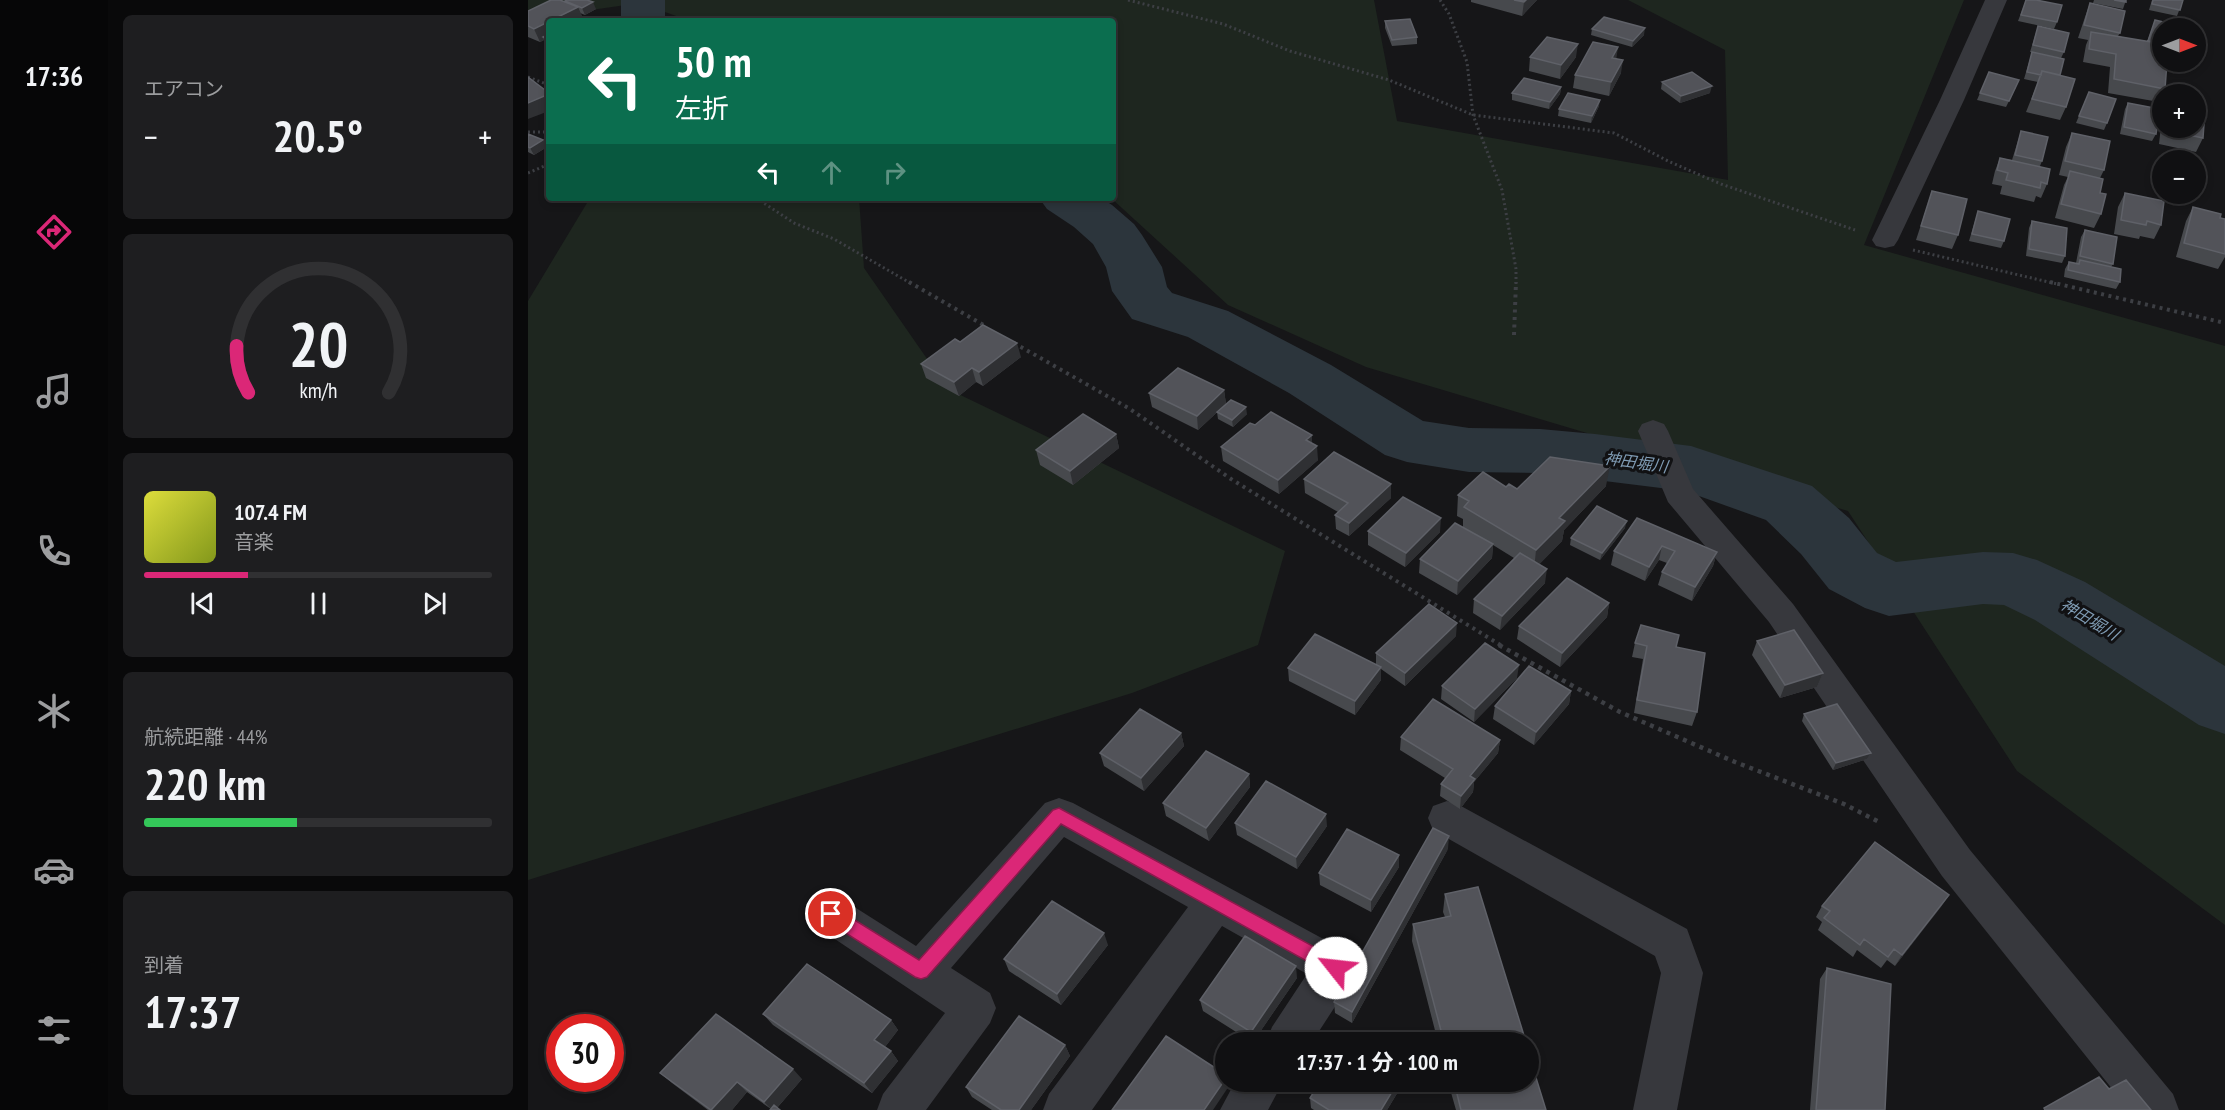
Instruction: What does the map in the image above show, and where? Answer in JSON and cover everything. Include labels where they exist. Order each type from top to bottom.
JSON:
[{"type":"street","points":[[1885,240],[1952,100],[1996,0]]},
{"type":"street","points":[[1653,431],[1679,494],[1781,613],[1956,863],[2157,1110]]},
{"type":"street","points":[[921,971],[1059,815],[1336,968],[1294,1032]]},
{"type":"street","points":[[1448,818],[1672,943],[1683,973],[1655,1110]]},
{"type":"street","points":[[1065,1110],[1216,902]]},
{"type":"street","points":[[831,914],[975,1008],[899,1110]]},
{"type":"street","points":[[1242,1110],[1254,1092]]},
{"type":"path","points":[[1128,0],[1223,24],[1290,51],[1389,80],[1473,116],[1614,133],[1670,162],[1721,184],[1917,251],[2225,323]]},
{"type":"path","points":[[1440,0],[1449,14],[1467,62],[1473,116],[1502,190],[1516,269],[1514,335]]},
{"type":"path","points":[[528,77],[546,84]]},
{"type":"path","points":[[528,132],[546,132]]},
{"type":"path","points":[[528,173],[546,165]]},
{"type":"path","points":[[761,201],[794,223],[834,239],[997,333]]},
{"type":"path","points":[[1007,339],[1130,410],[1231,479],[1487,638],[1610,706],[1735,762],[1844,804]]},
{"type":"shaded area","points":[[528,0],[1374,0],[1397,121],[1728,180],[1725,50],[1628,0],[1964,0],[1864,245],[2225,346],[2225,925],[2017,771],[1848,511],[1366,367],[1228,305],[1114,201],[1116,18],[682,18],[640,3],[528,19]]},
{"type":"shaded area","points":[[588,201],[859,201],[864,268],[948,389],[1285,551],[1258,645],[1132,693],[528,880],[528,301]]},
{"type":"building","points":[[551,0],[560,0],[578,7],[556,18],[546,18],[546,23],[534,29],[528,26],[528,11]]},
{"type":"building","points":[[2026,0],[2062,5],[2057,22],[2021,15]]},
{"type":"building","points":[[2153,0],[2183,0],[2180,10],[2152,4]]},
{"type":"building","points":[[565,1],[593,2],[582,8]]},
{"type":"building","points":[[2090,3],[2125,11],[2120,33],[2084,25]]},
{"type":"building","points":[[1604,17],[1645,28],[1633,41],[1592,29]]},
{"type":"building","points":[[1410,19],[1417,37],[1392,40],[1385,21]]},
{"type":"building","points":[[2038,26],[2069,33],[2064,52],[2033,45]]},
{"type":"building","points":[[2152,29],[2152,42],[2148,41]]},
{"type":"building","points":[[2091,32],[2152,42],[2152,72],[2166,72],[2165,84],[2152,84],[2152,86],[2114,79],[2116,54],[2089,49]]},
{"type":"building","points":[[1547,37],[1578,44],[1561,65],[1530,57]]},
{"type":"building","points":[[1593,42],[1618,47],[1612,58],[1623,60],[1611,82],[1575,75]]},
{"type":"building","points":[[2032,52],[2064,59],[2060,75],[2042,71],[2041,75],[2027,72]]},
{"type":"building","points":[[2042,71],[2075,79],[2066,107],[2032,99]]},
{"type":"building","points":[[1692,72],[1712,86],[1681,96],[1662,82]]},
{"type":"building","points":[[1989,72],[2019,80],[2009,101],[1980,93]]},
{"type":"building","points":[[528,77],[546,91],[546,95],[528,103]]},
{"type":"building","points":[[1524,78],[1561,87],[1550,102],[1512,93]]},
{"type":"building","points":[[2089,92],[2116,99],[2107,123],[2079,116]]},
{"type":"building","points":[[1568,93],[1600,100],[1592,116],[1559,109]]},
{"type":"building","points":[[2128,103],[2152,108],[2152,133],[2124,127]]},
{"type":"building","points":[[2021,131],[2048,137],[2042,161],[2015,155]]},
{"type":"building","points":[[2072,133],[2110,141],[2104,170],[2065,161]]},
{"type":"building","points":[[528,134],[543,140],[530,148],[528,147]]},
{"type":"building","points":[[2000,158],[2050,169],[2047,184],[2041,182],[2040,188],[2006,180],[2008,173],[1997,170]]},
{"type":"building","points":[[2070,171],[2103,179],[2100,193],[2106,194],[2101,214],[2061,204]]},
{"type":"building","points":[[1932,191],[1967,199],[1958,235],[1921,226]]},
{"type":"building","points":[[2125,193],[2152,199],[2152,204],[2164,204],[2161,225],[2147,221],[2146,225],[2121,220]]},
{"type":"building","points":[[2193,207],[2221,214],[2220,218],[2225,219],[2225,254],[2184,243]]},
{"type":"building","points":[[1978,211],[2010,219],[2004,241],[1972,234]]},
{"type":"building","points":[[2032,221],[2067,228],[2065,256],[2029,249]]},
{"type":"building","points":[[2085,230],[2117,237],[2113,264],[2080,256]]},
{"type":"building","points":[[2080,260],[2121,269],[2120,282],[2068,270],[2069,262],[2079,264]]},
{"type":"building","points":[[983,325],[1017,343],[979,372],[972,368],[954,382],[921,364],[955,339],[960,342]]},
{"type":"building","points":[[1178,368],[1224,390],[1197,416],[1149,393]]},
{"type":"building","points":[[1231,400],[1246,407],[1232,420],[1217,412]]},
{"type":"building","points":[[1271,412],[1312,435],[1306,440],[1317,446],[1278,480],[1221,447],[1250,423],[1255,425]]},
{"type":"building","points":[[1083,414],[1116,434],[1070,471],[1036,450]]},
{"type":"building","points":[[1334,452],[1391,484],[1349,523],[1335,515],[1348,503],[1304,479]]},
{"type":"building","points":[[1550,457],[1610,466],[1559,518],[1565,521],[1536,550],[1464,507],[1469,501],[1458,495],[1483,472],[1506,487],[1509,484],[1517,489]]},
{"type":"building","points":[[1403,497],[1441,518],[1406,553],[1368,531]]},
{"type":"building","points":[[1597,506],[1627,521],[1602,553],[1571,538]]},
{"type":"building","points":[[1637,518],[1717,552],[1695,587],[1662,572],[1675,551],[1662,546],[1649,567],[1614,551]]},
{"type":"building","points":[[1455,523],[1493,544],[1458,581],[1420,559]]},
{"type":"building","points":[[1520,553],[1547,569],[1502,616],[1474,599]]},
{"type":"building","points":[[1567,578],[1609,603],[1562,653],[1519,626]]},
{"type":"building","points":[[1429,604],[1457,623],[1405,673],[1376,653]]},
{"type":"building","points":[[1641,625],[1679,635],[1676,647],[1705,653],[1697,712],[1637,700],[1647,646],[1635,643]]},
{"type":"building","points":[[1794,630],[1823,673],[1785,685],[1757,641]]},
{"type":"building","points":[[1315,634],[1381,667],[1355,701],[1288,668]]},
{"type":"building","points":[[1485,643],[1519,665],[1475,709],[1442,686]]},
{"type":"building","points":[[1529,666],[1571,691],[1536,732],[1495,706]]},
{"type":"building","points":[[1433,699],[1500,740],[1470,776],[1475,779],[1461,796],[1441,784],[1453,769],[1401,737]]},
{"type":"building","points":[[1837,704],[1871,753],[1836,763],[1804,714]]},
{"type":"building","points":[[1140,709],[1181,733],[1141,778],[1100,753]]},
{"type":"building","points":[[1206,751],[1249,774],[1206,828],[1163,803]]},
{"type":"building","points":[[1266,781],[1326,814],[1296,857],[1235,823]]},
{"type":"building","points":[[1433,828],[1449,836],[1352,1012],[1334,1002]]},
{"type":"building","points":[[1347,829],[1399,855],[1371,900],[1319,873]]},
{"type":"building","points":[[1875,842],[1949,895],[1902,955],[1894,949],[1888,957],[1864,939],[1860,945],[1824,918],[1830,911],[1822,906]]},
{"type":"building","points":[[1478,887],[1523,1032],[1441,1032],[1413,924],[1451,916],[1445,894]]},
{"type":"building","points":[[1052,901],[1104,933],[1057,994],[1004,959]]},
{"type":"building","points":[[1245,936],[1296,966],[1251,1032],[1200,1000]]},
{"type":"building","points":[[807,964],[891,1020],[874,1040],[891,1051],[864,1083],[763,1014]]},
{"type":"building","points":[[1827,968],[1891,984],[1885,1110],[1816,1110]]},
{"type":"building","points":[[716,1014],[793,1069],[764,1102],[737,1082],[711,1110],[660,1073]]},
{"type":"building","points":[[1019,1016],[1065,1045],[1019,1110],[1001,1110],[966,1087]]},
{"type":"building","points":[[1166,1036],[1215,1068],[1216,1092],[1204,1110],[1112,1110]]},
{"type":"building","points":[[2099,1077],[2109,1089],[2126,1080],[2151,1110],[2045,1110],[2044,1108]]},
{"type":"building","points":[[1539,1087],[1546,1110],[1461,1110],[1456,1092],[1539,1092]]},
{"type":"building","points":[[1314,1092],[1392,1092],[1381,1110],[1329,1110],[1310,1098]]},
{"type":"building","points":[[774,1105],[780,1110],[770,1110]]},
{"type":"waterway","name":"神田堀川","points":[[643,0],[643,18]]},
{"type":"waterway","name":"神田堀川","points":[[1070,201],[1093,216],[1115,235],[1134,267],[1140,291],[1152,306],[1208,324],[1310,379],[1407,440],[1469,450],[1540,451],[1691,469],[1789,503],[1825,536],[1853,571],[1889,589],[1983,578],[2013,579],[2060,601],[2225,703]]},
{"type":"route","points":[[831,914],[921,971],[1059,815],[1336,968]]}]
